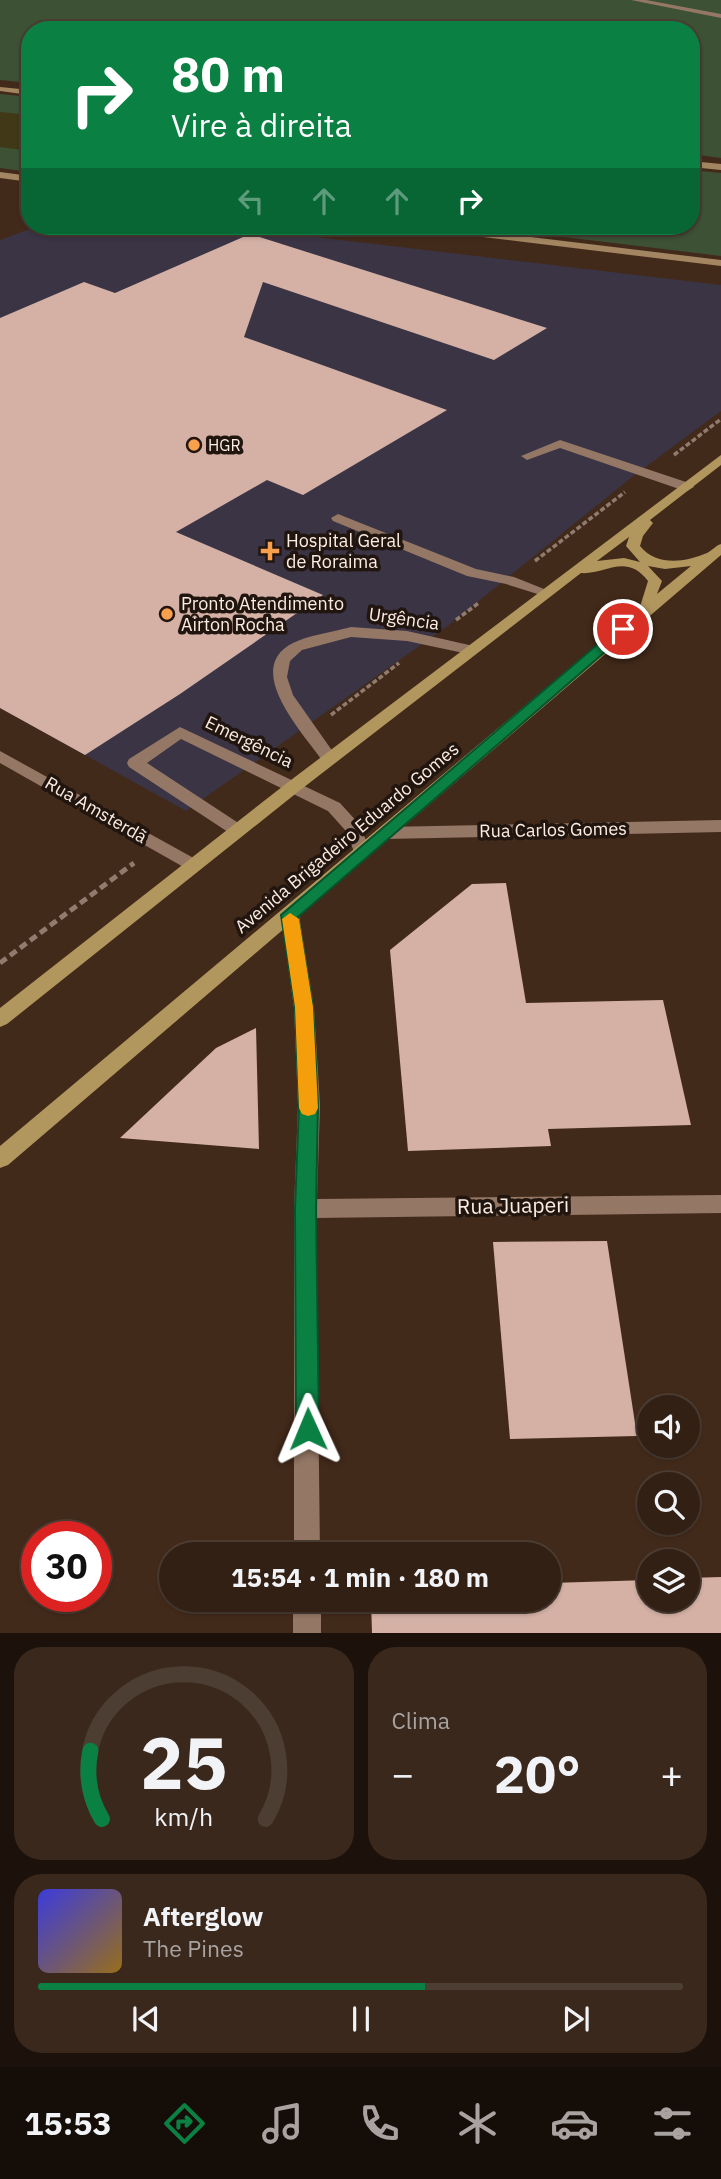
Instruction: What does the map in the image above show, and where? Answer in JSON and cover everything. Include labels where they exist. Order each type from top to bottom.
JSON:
[{"type":"main road","points":[[0,1019],[237,830],[655,513],[721,459]]},
{"type":"main road","points":[[655,513],[636,535],[633,545],[645,559],[676,566],[720,549]]},
{"type":"main road","name":"Avenida Brigadeiro Eduardo Gomes","points":[[0,1159],[290,915],[643,611],[720,549]]},
{"type":"main road","points":[[563,581],[591,567],[610,562],[639,565],[650,572],[655,581],[643,611]]},
{"type":"street","points":[[670,0],[721,9]]},
{"type":"street","points":[[643,1],[721,16]]},
{"type":"street","points":[[0,89],[21,92]]},
{"type":"street","points":[[700,165],[721,167]]},
{"type":"street","points":[[0,175],[21,178]]},
{"type":"street","points":[[491,235],[721,263]]},
{"type":"street","points":[[527,456],[560,444],[687,486]]},
{"type":"street","points":[[338,518],[472,573],[509,580],[547,593]]},
{"type":"street","name":"Urgência","points":[[330,759],[285,695],[279,677],[283,660],[296,647],[351,632],[407,636],[473,650]]},
{"type":"street","name":"Emergência","points":[[237,830],[135,763],[180,732],[334,807],[353,828],[362,852]]},
{"type":"street","name":"Rua Amsterdã","points":[[0,756],[193,865]]},
{"type":"street","name":"Rua Carlos Gomes","points":[[385,833],[721,826]]},
{"type":"street","points":[[290,915],[304,1007],[309,1105],[305,1209],[307,1542]]},
{"type":"street","name":"Rua Juaperi","points":[[305,1209],[721,1204]]},
{"type":"street","points":[[307,1612],[307,1633]]},
{"type":"path","points":[[449,625],[721,419]]},
{"type":"shaded area","name":"Hospital Geral de Roraima","points":[[21,232],[21,235],[299,235],[721,285],[721,411],[632,477],[449,625],[186,811],[0,708],[0,240]]},
{"type":"green space","points":[[0,0],[721,0],[721,158],[700,155],[700,21],[21,21],[21,82],[0,80]]},
{"type":"green space","points":[[0,94],[21,96],[21,171],[0,168]]},
{"type":"green space","points":[[700,171],[721,173],[721,256],[547,235],[700,235]]},
{"type":"sand","points":[[0,112],[21,114],[21,150],[0,147]]},
{"type":"building","name":"HGR","points":[[248,235],[253,235],[547,328],[494,360],[263,282],[244,337],[447,410],[303,495],[267,480],[176,532],[323,595],[180,694],[85,755],[0,708],[0,318],[84,282],[115,293]]},
{"type":"building","points":[[506,883],[526,1003],[663,1000],[691,1125],[548,1129],[551,1146],[408,1151],[390,950],[472,884]]},
{"type":"building","points":[[256,1028],[259,1149],[120,1138],[216,1048]]},
{"type":"building","points":[[607,1241],[637,1436],[510,1439],[493,1242]]},
{"type":"building","points":[[721,1577],[721,1633],[372,1633],[371,1612],[561,1612],[561,1583],[637,1580],[637,1612],[700,1612],[700,1578]]},
{"type":"slow traffic","points":[[290,919],[304,1007],[308,1108]]},
{"type":"place","name":"HGR","points":[[194,445]]},
{"type":"place","name":"Hospital Geral de Roraima","points":[[270,551]]},
{"type":"place","name":"Pronto Atendimento Airton Rocha","points":[[167,614]]},
{"type":"route","points":[[308,1429],[305,1209],[309,1105],[304,1007],[290,915],[551,694],[623,629]]}]
